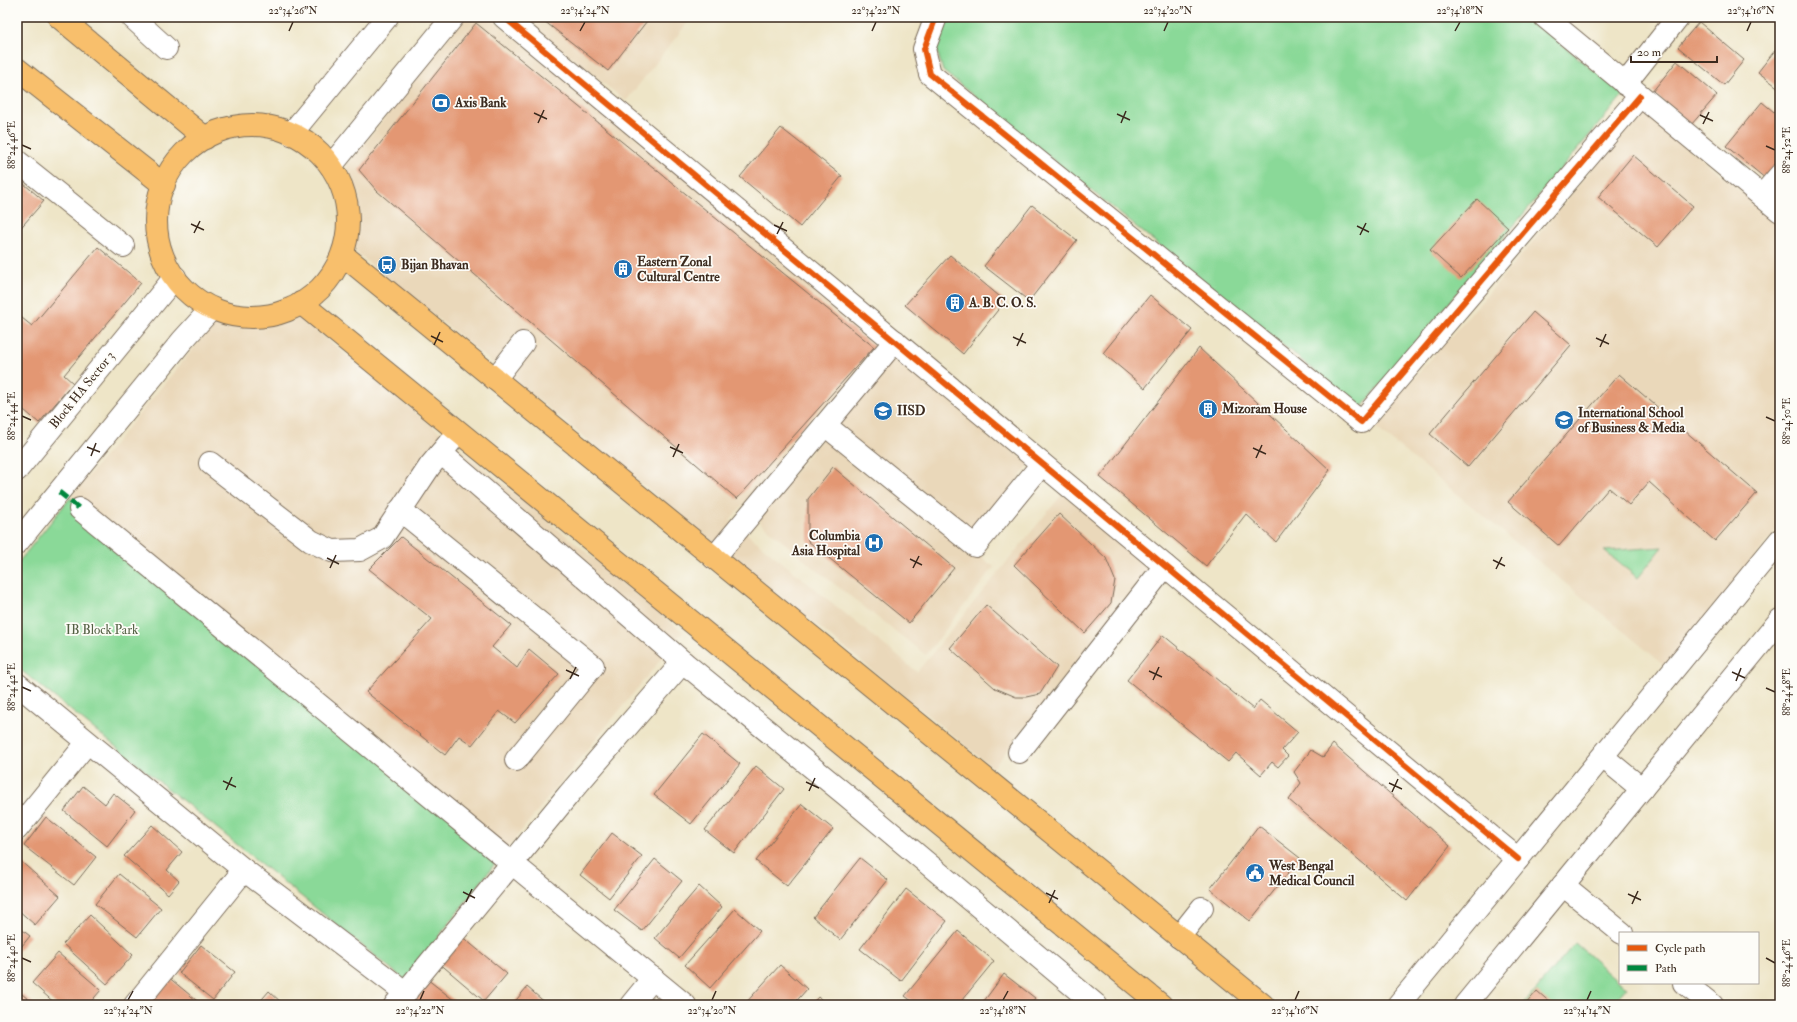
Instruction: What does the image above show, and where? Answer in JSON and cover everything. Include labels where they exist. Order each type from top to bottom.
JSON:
[{"type":"main road","points":[[59,17],[205,138]]},
{"type":"main road","points":[[17,69],[164,184]]},
{"type":"main road","points":[[243,124],[277,127],[308,142],[331,166],[345,196],[347,229],[343,255],[323,288],[301,303],[270,315],[236,316],[211,309],[194,298],[172,274],[158,243],[156,210],[166,178],[184,153],[205,138],[211,133],[243,124]]},
{"type":"main road","points":[[343,255],[1263,1005]]},
{"type":"main road","points":[[301,303],[1161,1005]]},
{"type":"street","points":[[132,17],[166,48]]},
{"type":"street","points":[[291,134],[387,17]]},
{"type":"street","points":[[331,166],[453,17]]},
{"type":"street","points":[[504,17],[1518,859]]},
{"type":"street","points":[[936,17],[924,49],[930,74],[1361,422],[1632,90],[1678,17]]},
{"type":"street","points":[[1545,17],[1780,211]]},
{"type":"street","points":[[17,161],[123,246]]},
{"type":"street","points":[[1762,196],[1780,175]]},
{"type":"street","name":"Block HA Sector 3","points":[[21,456],[148,310],[174,277]]},
{"type":"street","points":[[17,544],[182,341],[211,309]]},
{"type":"street","points":[[714,558],[895,341]]},
{"type":"street","points":[[495,379],[523,343]]},
{"type":"street","points":[[824,425],[976,546],[1042,464]]},
{"type":"street","points":[[210,463],[311,541],[332,551],[360,550],[382,538],[400,510],[458,432]]},
{"type":"street","points":[[441,453],[683,662],[846,795],[1096,1005]]},
{"type":"street","points":[[80,509],[685,1005]]},
{"type":"street","points":[[400,510],[593,666],[516,760]]},
{"type":"street","points":[[1398,1005],[1780,540]]},
{"type":"street","points":[[1019,752],[1165,566]]},
{"type":"street","points":[[1465,1005],[1780,620]]},
{"type":"street","points":[[17,684],[401,999],[569,794],[683,662]]},
{"type":"street","points":[[17,829],[88,743]]},
{"type":"street","points":[[1603,757],[1642,789]]},
{"type":"street","points":[[134,1005],[244,870]]},
{"type":"street","points":[[1563,885],[1621,932]]},
{"type":"street","points":[[1179,937],[1202,908]]},
{"type":"street","points":[[631,1005],[653,978]]},
{"type":"street","points":[[1685,984],[1712,1005]]},
{"type":"shaded area","points":[[465,17],[490,17],[1029,464],[978,539],[820,415],[730,520],[917,672],[1063,493],[1150,568],[993,768],[352,249],[359,229],[359,195],[346,167]]},
{"type":"shaded area","points":[[521,17],[692,17],[626,101]]},
{"type":"shaded area","points":[[1642,109],[1780,224],[1780,525],[1668,668],[1373,425],[1515,263]]},
{"type":"shaded area","points":[[299,316],[683,632],[504,852],[70,498],[216,321],[234,326],[268,325]]},
{"type":"shaded area","name":"Columbia Asia Hospital","points":[[825,436],[994,567],[926,655],[819,572],[756,519]]},
{"type":"green space","points":[[947,17],[1529,17],[1623,95],[1361,408],[943,71],[936,47]]},
{"type":"green space","name":"IB Block Park","points":[[70,498],[504,852],[405,980],[17,667],[17,564]]},
{"type":"green space","points":[[1663,547],[1638,578],[1604,551]]},
{"type":"green space","points":[[1575,943],[1619,982],[1619,984],[1627,987],[1611,1005],[1523,1005]]},
{"type":"building","points":[[539,17],[650,17],[608,71]]},
{"type":"building","points":[[1699,22],[1744,60],[1724,85],[1678,47]]},
{"type":"building","name":"Eastern Zonal Cultural Centre","points":[[476,23],[874,347],[737,499],[377,191],[359,170]]},
{"type":"building","points":[[1780,44],[1780,89],[1758,72]]},
{"type":"building","points":[[1677,61],[1717,95],[1691,125],[1652,92]]},
{"type":"building","points":[[1762,102],[1780,117],[1780,162],[1766,179],[1726,146]]},
{"type":"building","points":[[781,128],[842,176],[800,227],[740,177]]},
{"type":"building","points":[[1633,155],[1693,206],[1658,247],[1598,197]]},
{"type":"building","points":[[17,178],[44,201],[17,232]]},
{"type":"building","points":[[1477,199],[1508,228],[1461,278],[1430,250]]},
{"type":"building","points":[[1032,205],[1077,240],[1029,301],[984,266]]},
{"type":"building","points":[[98,247],[141,283],[64,375],[73,383],[39,423],[17,404],[17,314],[32,326]]},
{"type":"building","name":"A. B. C. O. S.","points":[[950,255],[1005,301],[963,354],[905,305]]},
{"type":"building","points":[[1150,295],[1192,330],[1145,388],[1103,353]]},
{"type":"building","points":[[1533,312],[1571,345],[1468,467],[1430,434]]},
{"type":"building","name":"Mizoram House","points":[[1199,348],[1330,470],[1276,542],[1246,514],[1206,566],[1100,477]]},
{"type":"building","points":[[1619,374],[1757,493],[1715,541],[1649,482],[1629,505],[1609,488],[1559,546],[1508,502]]},
{"type":"building","points":[[833,467],[954,568],[909,623],[808,541],[808,499]]},
{"type":"building","points":[[1059,514],[1106,558],[1115,580],[1111,603],[1085,633],[1014,565]]},
{"type":"building","points":[[401,537],[511,625],[492,647],[517,668],[529,649],[559,674],[515,723],[499,711],[472,745],[459,736],[445,755],[366,692],[432,619],[369,569]]},
{"type":"building","points":[[986,605],[1057,667],[1040,694],[1026,697],[1016,697],[995,688],[950,648]]},
{"type":"building","points":[[1163,635],[1253,709],[1260,700],[1298,732],[1282,750],[1288,756],[1278,767],[1272,762],[1261,775],[1236,753],[1228,762],[1127,680]]},
{"type":"building","points":[[703,734],[740,764],[691,824],[654,795]]},
{"type":"building","points":[[1333,744],[1450,846],[1407,901],[1289,800],[1301,783],[1294,772],[1311,750],[1323,757]]},
{"type":"building","points":[[756,766],[784,789],[734,853],[705,830]]},
{"type":"building","points":[[83,786],[105,804],[113,793],[135,810],[107,846],[64,811]]},
{"type":"building","points":[[802,804],[833,829],[787,886],[756,861]]},
{"type":"building","points":[[46,817],[96,857],[74,885],[24,846]]},
{"type":"building","points":[[152,825],[182,852],[167,870],[179,881],[168,894],[124,856]]},
{"type":"building","name":"West Bengal Medical Council","points":[[1259,826],[1300,858],[1250,921],[1210,889]]},
{"type":"building","points":[[612,833],[642,856],[609,898],[580,875]]},
{"type":"building","points":[[860,858],[888,880],[840,940],[813,917]]},
{"type":"building","points":[[18,859],[60,896],[35,925],[17,909]]},
{"type":"building","points":[[655,859],[682,881],[642,931],[614,910]]},
{"type":"building","points":[[119,874],[161,908],[137,937],[95,904]]},
{"type":"building","points":[[699,886],[722,907],[679,958],[655,938]]},
{"type":"building","points":[[906,889],[947,921],[901,981],[860,949]]},
{"type":"building","points":[[735,909],[760,931],[710,988],[685,965]]},
{"type":"building","points":[[90,915],[133,955],[107,984],[63,944]]},
{"type":"building","points":[[17,926],[30,936],[17,952]]},
{"type":"building","points":[[958,931],[994,961],[958,1005],[917,1005],[905,996]]},
{"type":"building","points":[[460,935],[507,974],[484,1001],[438,962]]},
{"type":"building","points":[[201,945],[235,972],[213,1000],[179,973]]},
{"type":"building","points":[[58,953],[101,990],[88,1005],[57,1005],[32,983]]},
{"type":"building","points":[[780,965],[807,989],[793,1005],[744,1005]]},
{"type":"building","points":[[1004,974],[1035,998],[1030,1005],[981,1005]]},
{"type":"building","points":[[167,976],[202,1005],[144,1005]]},
{"type":"building","points":[[427,979],[460,1005],[407,1005]]},
{"type":"building","points":[[527,987],[548,1005],[512,1005]]},
{"type":"building","points":[[269,991],[284,1005],[257,1005]]},
{"type":"building","points":[[1537,991],[1553,1005],[1525,1005]]},
{"type":"building","points":[[22,994],[35,1005],[17,1005],[17,1000]]},
{"type":"building","points":[[818,997],[827,1005],[811,1005]]},
{"type":"marked path","points":[[59,492],[80,509]]},
{"type":"cycle path","points":[[504,17],[1518,859]]},
{"type":"cycle path","points":[[936,17],[924,49],[930,74],[1361,422],[1640,96]]},
{"type":"place","name":"Axis Bank","points":[[441,103]]},
{"type":"place","name":"Bijan Bhavan","points":[[387,265]]},
{"type":"place","name":"Eastern Zonal Cultural Centre","points":[[623,269]]},
{"type":"place","name":"A. B. C. O. S.","points":[[955,303]]},
{"type":"place","name":"Mizoram House","points":[[1208,409]]},
{"type":"place","name":"IISD","points":[[883,411]]},
{"type":"place","name":"International School of Business & Media","points":[[1564,420]]},
{"type":"place","name":"Columbia Asia Hospital","points":[[874,543]]},
{"type":"place","name":"West Bengal Medical Council","points":[[1255,873]]}]
